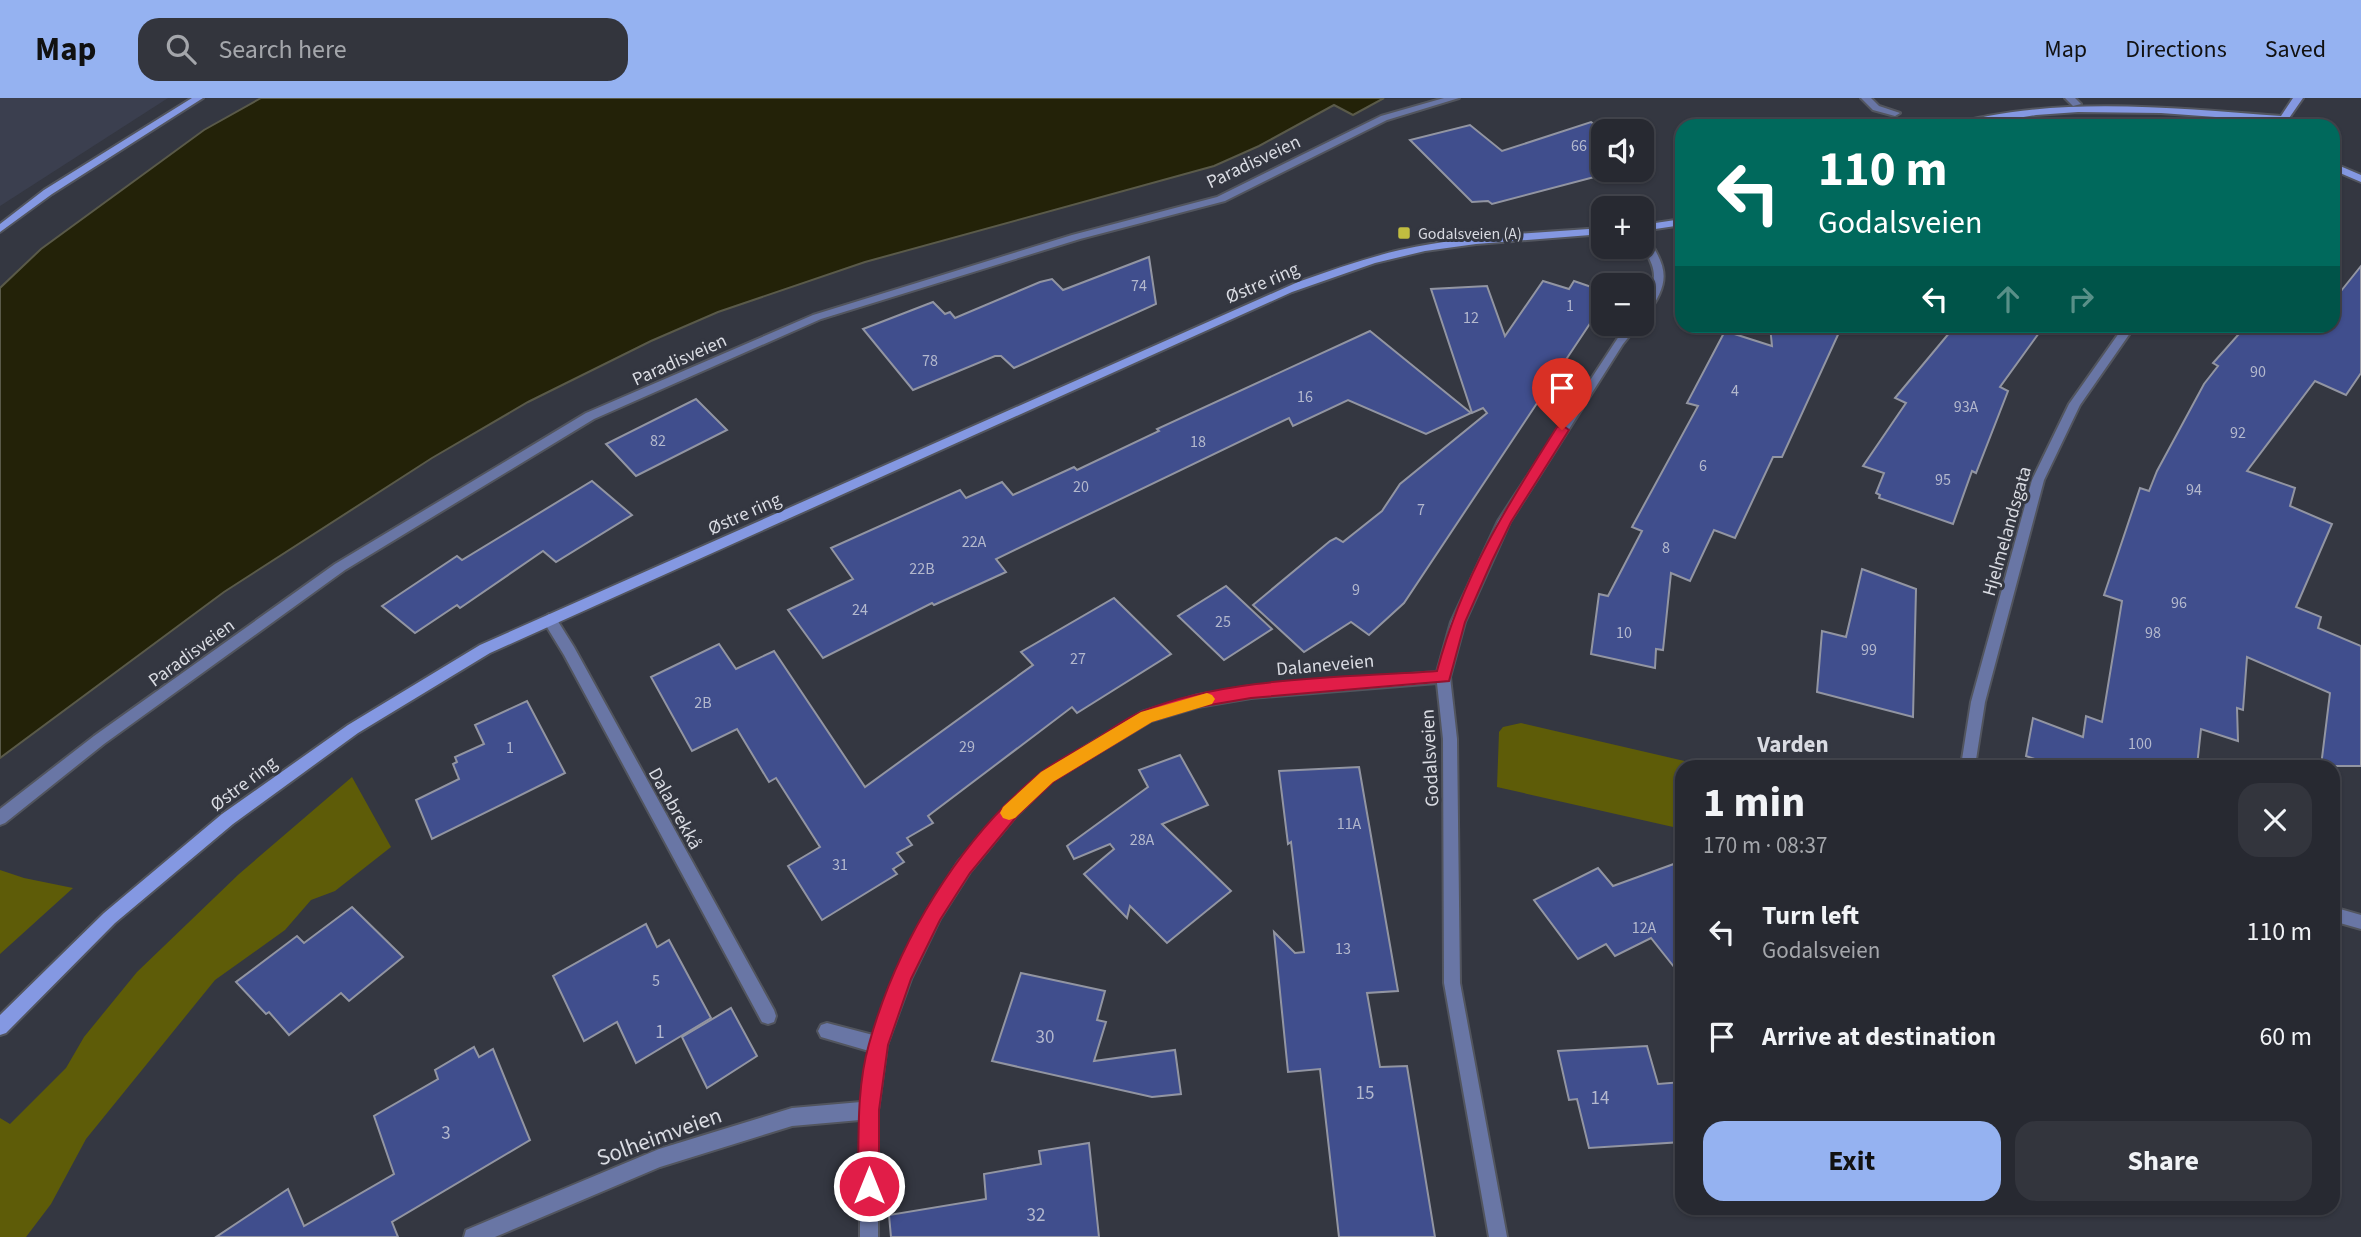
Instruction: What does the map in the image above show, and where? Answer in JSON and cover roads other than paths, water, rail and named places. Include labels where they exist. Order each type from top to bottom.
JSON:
[{"type":"street","points":[[0,229],[48,192],[198,98]]},
{"type":"street","name":"Paradisveien","points":[[0,818],[99,740],[340,567],[590,416],[817,317],[1076,237],[1221,199],[1384,117],[1454,98]]},
{"type":"street","points":[[1866,98],[1876,108],[1895,113]]},
{"type":"street","points":[[2288,119],[2298,98]]},
{"type":"street","points":[[1975,119],[2073,101],[2256,119]]},
{"type":"street","points":[[2340,169],[2361,179]]},
{"type":"street","points":[[1654,226],[1675,223]]},
{"type":"street","name":"Østre ring","points":[[0,1027],[140,890],[249,800],[361,722],[485,649],[1288,290],[1403,253],[1453,244],[1591,233]]},
{"type":"street","points":[[1654,257],[1662,276],[1654,298]]},
{"type":"street","name":"Hjelmelandsgata","points":[[1969,760],[1978,702],[2038,480],[2075,404],[2124,333]]},
{"type":"street","name":"Godalsveien","points":[[1498,1237],[1452,983],[1450,739],[1443,677],[1458,622],[1504,521],[1624,336]]},
{"type":"street","name":"Dalabrekkå","points":[[549,619],[768,1016]]},
{"type":"street","name":"Dalaneveien","points":[[869,1237],[869,1110],[878,1045],[903,977],[934,914],[978,849],[1011,811],[1047,777],[1147,716],[1198,701],[1296,687],[1443,677]]},
{"type":"street","points":[[2340,916],[2361,922]]},
{"type":"street","points":[[827,1031],[878,1045]]},
{"type":"street","name":"Solheimveien","points":[[473,1237],[659,1158],[792,1117],[869,1110]]},
{"type":"place","name":"Godalsveien (A)","points":[[1404,233]]},
{"type":"district","name":"Varden","points":[[1793,744]]}]
